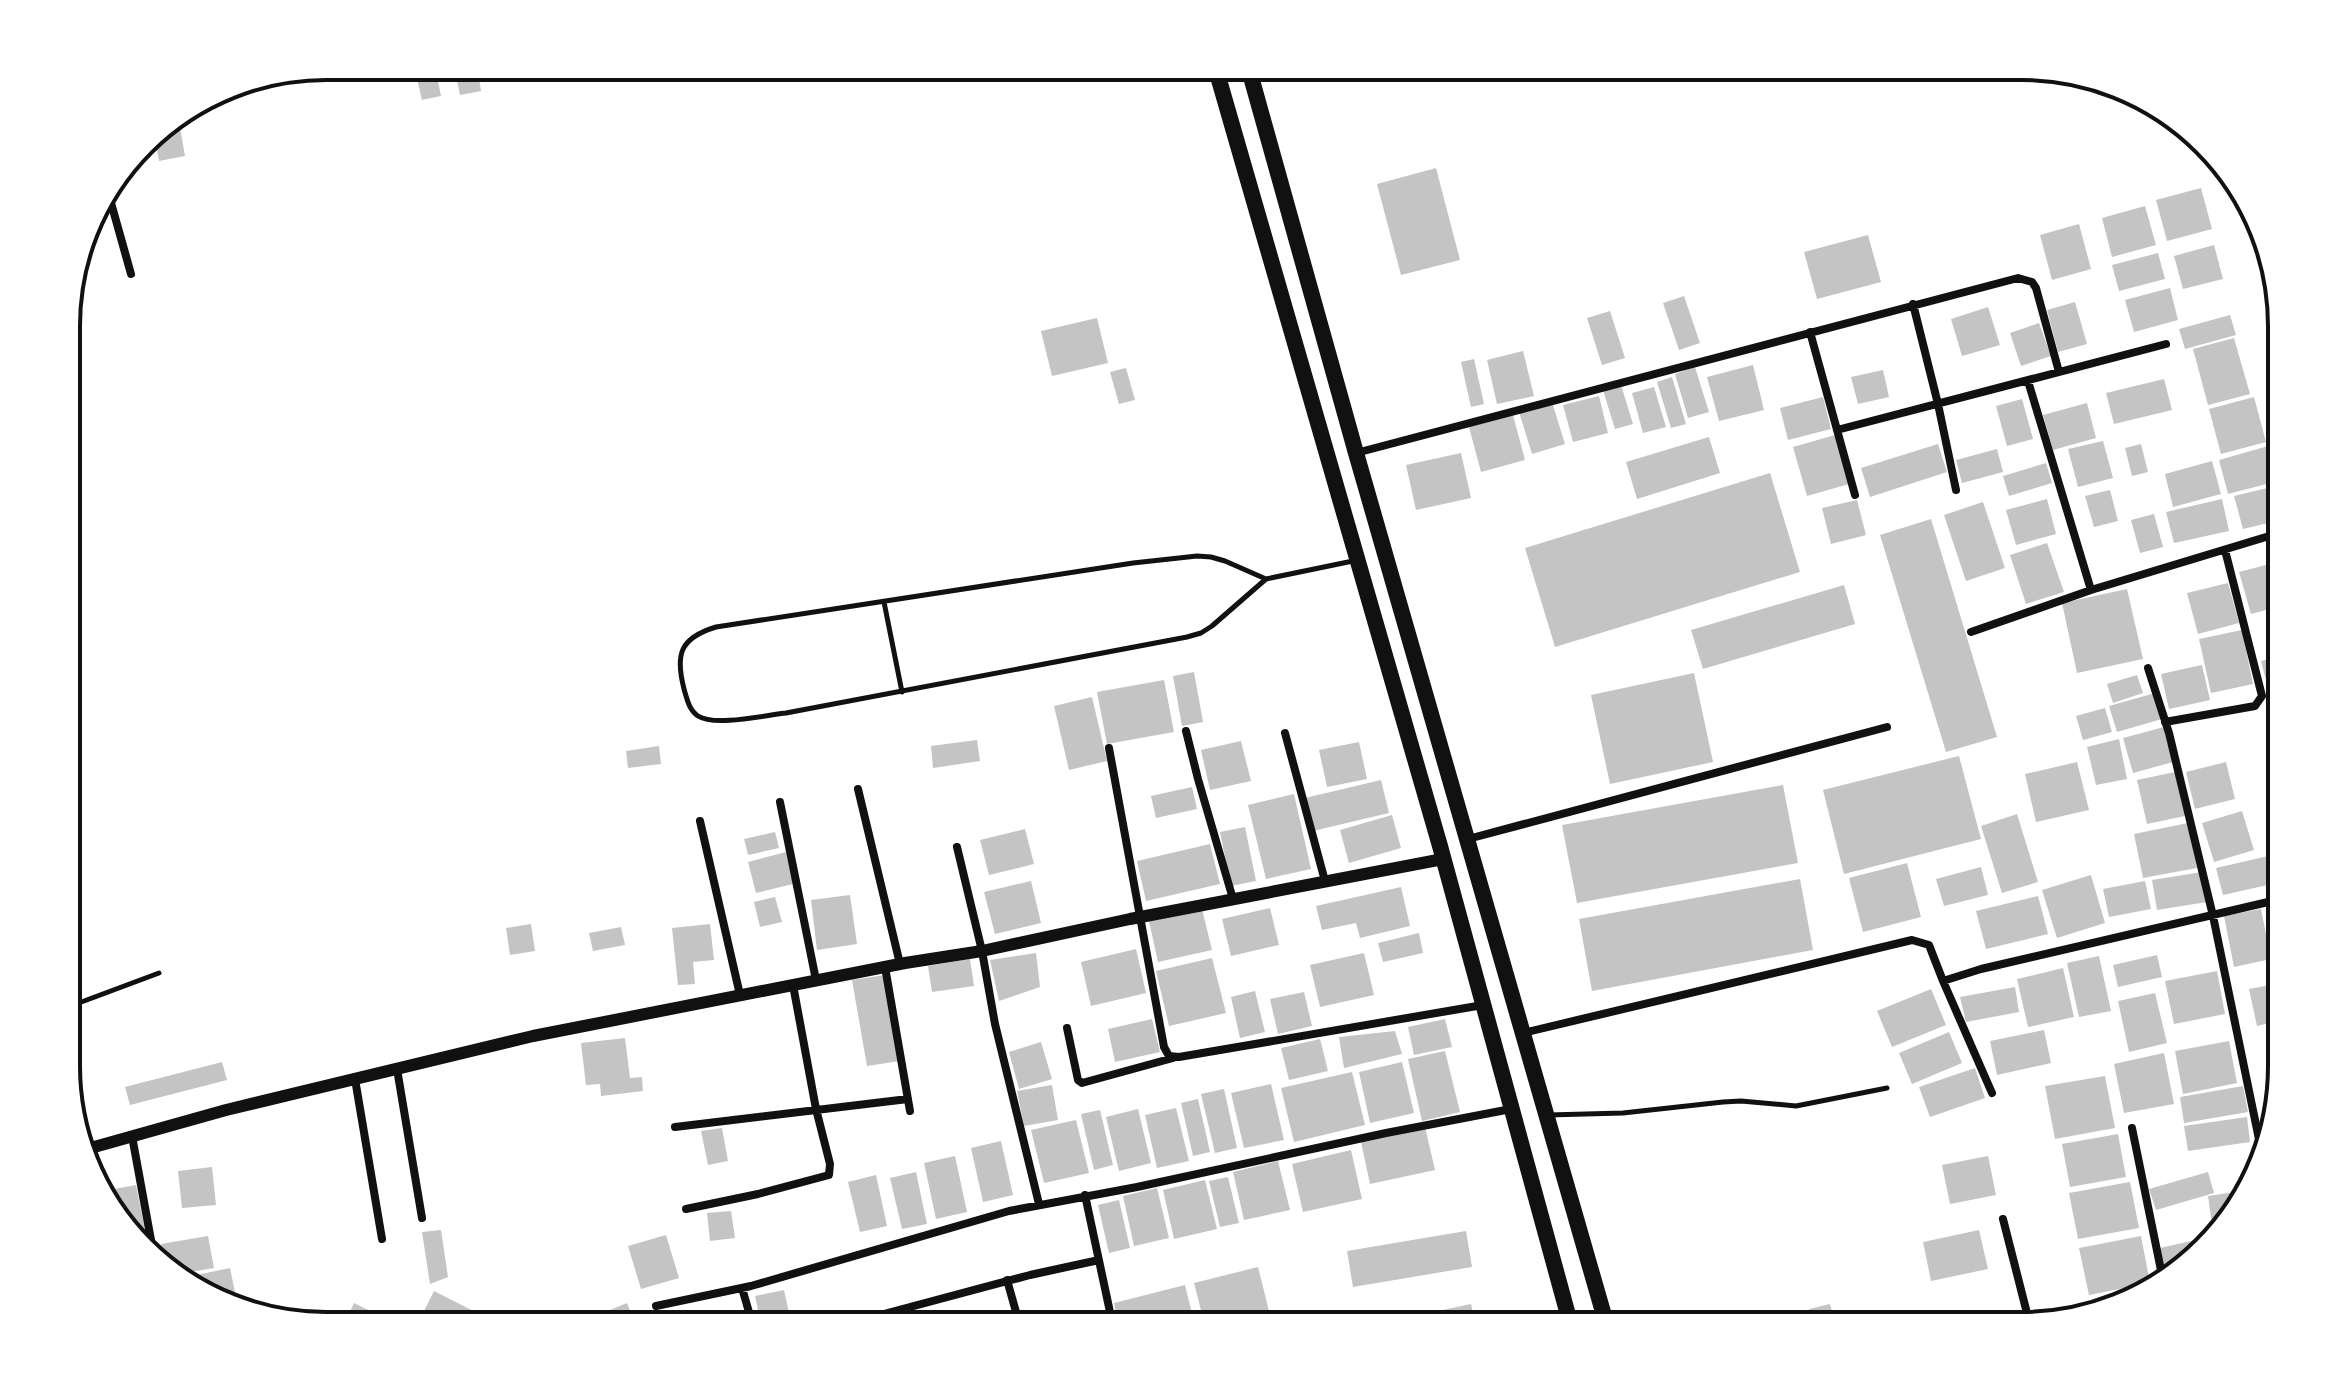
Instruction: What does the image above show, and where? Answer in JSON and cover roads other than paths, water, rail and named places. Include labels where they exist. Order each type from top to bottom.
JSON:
[{"type":"highway","points":[[1219,80],[1443,859],[1567,1311]]},
{"type":"highway","points":[[1251,80],[1603,1311]]},
{"type":"street","points":[[112,206],[131,274]]},
{"type":"street","points":[[1356,453],[2018,278],[2025,279],[2036,288],[2059,372]]},
{"type":"street","points":[[1913,304],[1956,490]]},
{"type":"street","points":[[1810,332],[1855,495]]},
{"type":"street","points":[[1837,430],[2166,344]]},
{"type":"street","points":[[2028,381],[2091,590]]},
{"type":"street","points":[[1971,632],[2091,590],[2266,537]]},
{"type":"street","points":[[2165,722],[2255,706],[2262,696],[2225,550]]},
{"type":"street","points":[[2148,668],[2165,722],[2213,916],[2259,1130]]},
{"type":"street","points":[[1468,839],[1887,727]]},
{"type":"street","points":[[1186,731],[1233,899]]},
{"type":"street","points":[[1285,733],[1325,881]]},
{"type":"street","points":[[1109,748],[1164,1047],[1169,1056],[1174,1057]]},
{"type":"street","points":[[858,789],[900,964]]},
{"type":"street","points":[[780,802],[816,980]]},
{"type":"street","points":[[700,821],[740,995]]},
{"type":"street","points":[[957,847],[982,951],[995,1024],[1039,1204]]},
{"type":"street","points":[[94,1147],[226,1110],[533,1036],[1443,859]]},
{"type":"street","points":[[1943,981],[1981,969],[2267,902]]},
{"type":"street","points":[[1523,1033],[1912,940],[1929,945],[1992,1093]]},
{"type":"street","points":[[885,967],[910,1111]]},
{"type":"street","points":[[686,1209],[829,1175],[830,1164],[816,1109],[793,985]]},
{"type":"street","points":[[1067,1028],[1078,1080],[1082,1083],[1174,1057],[1483,1005]]},
{"type":"street","points":[[397,1069],[422,1218]]},
{"type":"street","points":[[355,1079],[382,1239]]},
{"type":"street","points":[[675,1127],[908,1099]]},
{"type":"street","points":[[656,1306],[742,1288],[874,1248],[1039,1204],[1137,1187],[1512,1109]]},
{"type":"street","points":[[2132,1128],[2161,1268]]},
{"type":"street","points":[[132,1136],[151,1238]]},
{"type":"street","points":[[1085,1195],[1110,1312]]},
{"type":"street","points":[[2003,1219],[2026,1311]]},
{"type":"street","points":[[891,1312],[1007,1280],[1099,1260]]},
{"type":"street","points":[[1007,1280],[1016,1312]]},
{"type":"street","points":[[742,1288],[749,1312]]},
{"type":"lane","points":[[1266,579],[1225,561],[1197,556],[1133,563],[716,627],[703,631],[682,648],[680,672],[689,707],[697,716],[709,720],[786,713],[1187,637],[1212,626],[1266,579],[1358,560]]},
{"type":"lane","points":[[884,602],[902,692]]},
{"type":"lane","points":[[80,1003],[159,973]]},
{"type":"lane","points":[[1547,1115],[1623,1113],[1732,1102],[1796,1106],[1887,1088]]}]
